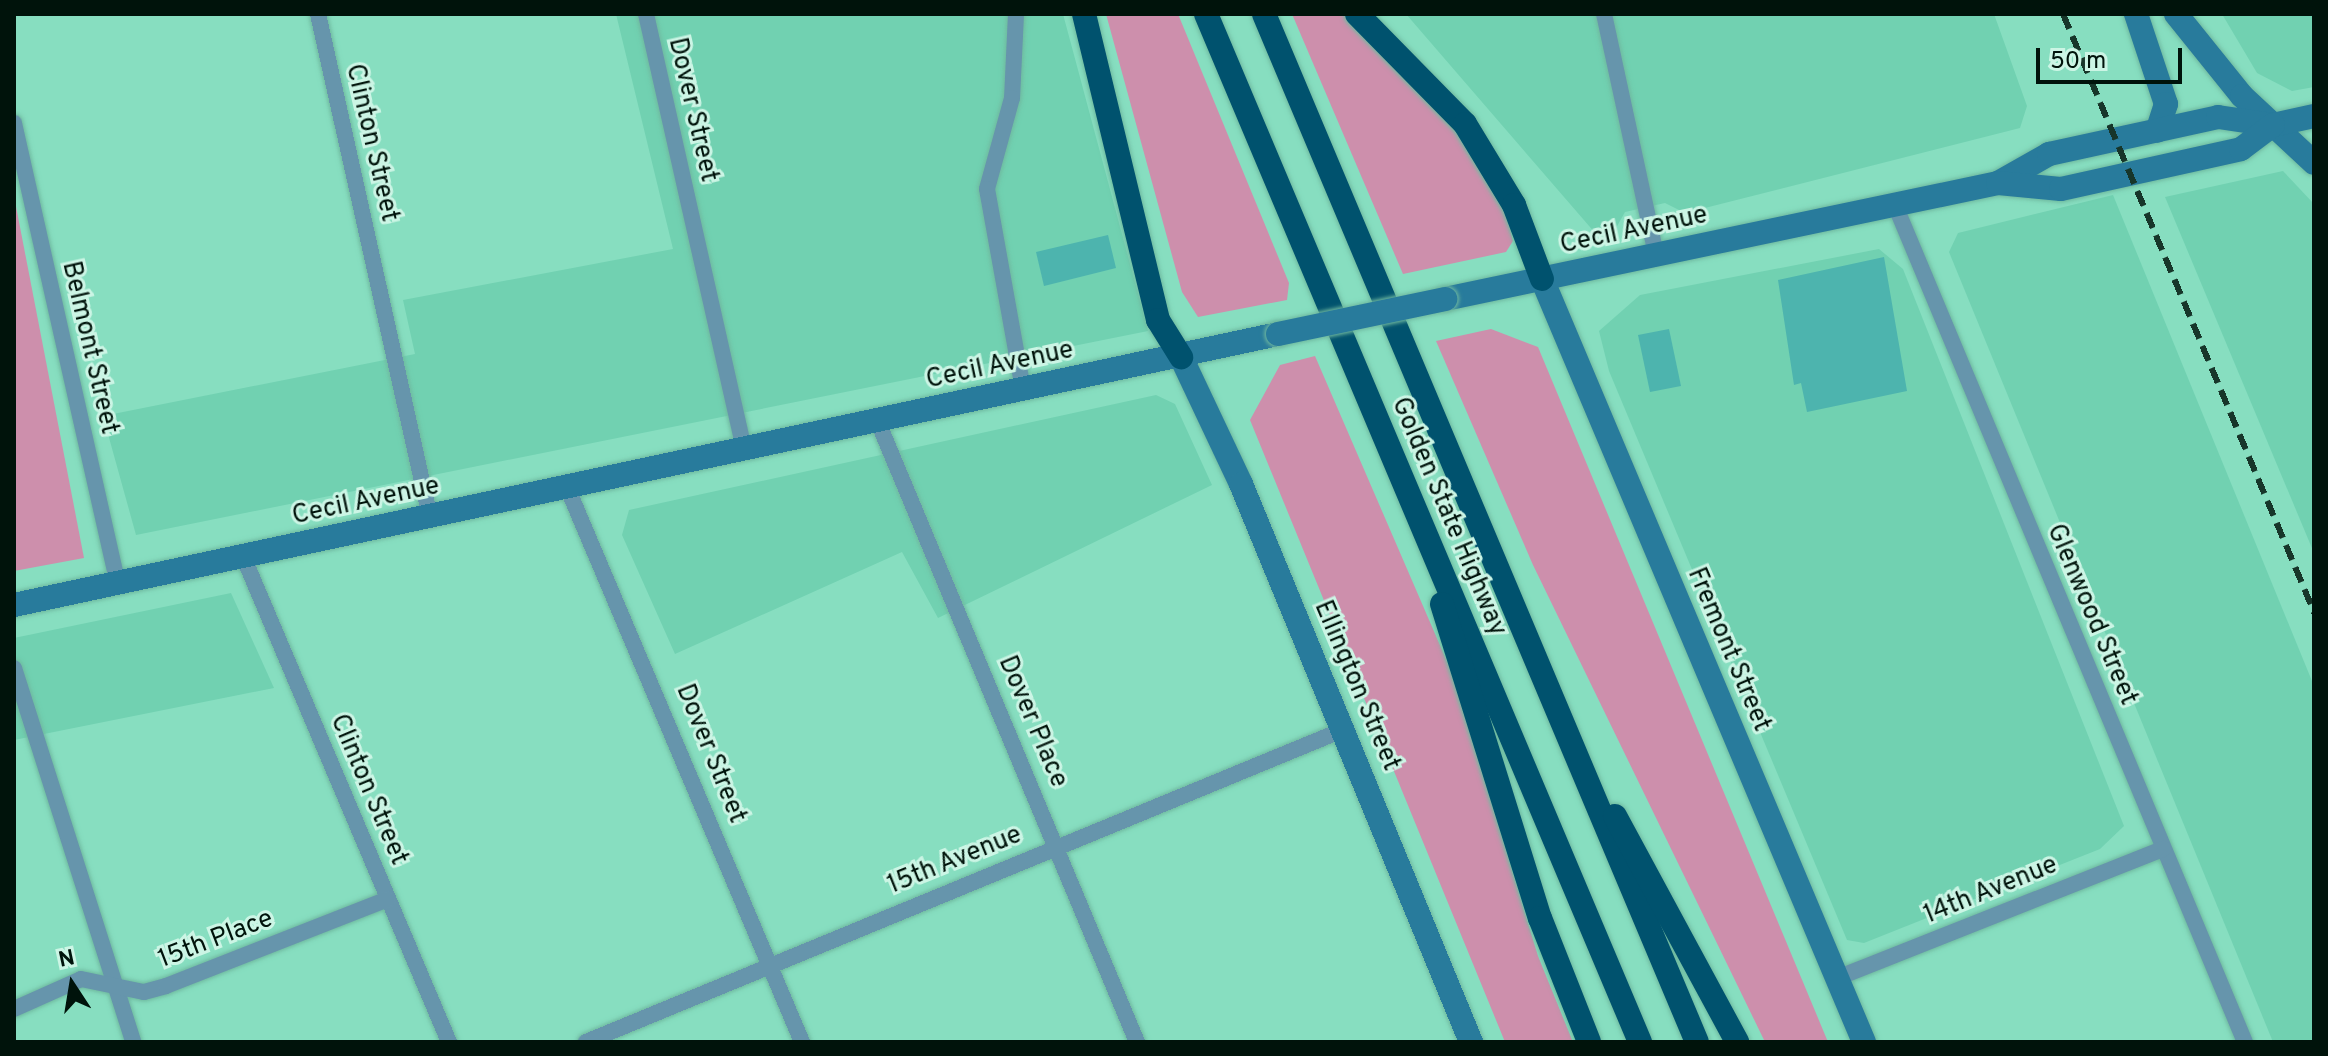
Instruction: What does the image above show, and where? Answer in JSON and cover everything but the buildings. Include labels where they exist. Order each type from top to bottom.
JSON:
[{"type":"highway","points":[[1084,14],[1158,320],[1181,357]]},
{"type":"highway","name":"Golden State Highway","points":[[1206,14],[1640,1042]]},
{"type":"highway","name":"Golden State Highway","points":[[1264,14],[1697,1042]]},
{"type":"highway","points":[[1357,14],[1465,124],[1514,205],[1542,279]]},
{"type":"highway","points":[[1420,520],[1483,744],[1589,1042]]},
{"type":"highway","points":[[1576,754],[1657,884],[1737,1042]]},
{"type":"main road","points":[[2136,14],[2166,104],[2157,131]]},
{"type":"main road","points":[[2176,14],[2273,125],[2314,163]]},
{"type":"main road","name":"Cecil Avenue","points":[[1998,183],[2049,154],[2218,117],[2273,125],[2314,116]]},
{"type":"main road","name":"Cecil Avenue","points":[[14,605],[1998,183],[2061,189],[2241,149],[2273,125]]},
{"type":"main road","name":"Fremont Street","points":[[1542,279],[1864,1042]]},
{"type":"main road","name":"Ellington Street","points":[[1181,357],[1206,400],[1345,729],[1471,1042]]},
{"type":"street","name":"Clinton Street","points":[[318,14],[430,517]]},
{"type":"street","name":"Dover Street","points":[[646,14],[744,450]]},
{"type":"street","points":[[1016,14],[1012,98],[987,189],[1023,389]]},
{"type":"street","points":[[1604,14],[1656,255]]},
{"type":"street","name":"Belmont Street","points":[[14,123],[118,583]]},
{"type":"street","name":"Glenwood Street","points":[[1895,205],[2245,1042]]},
{"type":"street","name":"Dover Place","points":[[878,422],[1137,1042]]},
{"type":"street","name":"Dover Street","points":[[567,487],[802,1042]]},
{"type":"street","name":"Clinton Street","points":[[243,556],[449,1042]]},
{"type":"street","points":[[14,668],[118,985],[133,1042]]},
{"type":"street","name":"15th Avenue","points":[[586,1042],[1057,845],[1345,729]]},
{"type":"street","name":"14th Avenue","points":[[1837,978],[2163,849]]},
{"type":"street","name":"15th Place","points":[[14,1009],[81,979],[144,992],[166,986],[388,899]]},
{"type":"shaded area","points":[[616,14],[1063,14],[1148,331],[136,535],[103,416],[415,354],[403,300],[673,249]]},
{"type":"shaded area","points":[[1106,14],[1178,14],[1289,283],[1287,300],[1198,317],[1182,292]]},
{"type":"shaded area","points":[[1292,14],[1346,14],[1458,130],[1505,209],[1513,241],[1506,252],[1403,274]]},
{"type":"shaded area","points":[[1406,14],[1994,14],[2027,106],[2020,128],[1685,213],[1665,203],[1625,212],[1616,228],[1596,234]]},
{"type":"shaded area","points":[[2222,14],[2314,14],[2314,87],[2292,91],[2257,73]]},
{"type":"shaded area","points":[[2283,171],[2314,204],[2314,553],[2165,197]]},
{"type":"shaded area","points":[[2113,195],[2314,686],[2314,1042],[2273,1042],[1949,252],[1958,233]]},
{"type":"shaded area","points":[[14,196],[84,558],[14,571]]},
{"type":"shaded area","points":[[1879,249],[1903,269],[2124,826],[2100,849],[1864,943],[1847,940],[1609,371],[1599,331],[1640,295]]},
{"type":"shaded area","points":[[1491,329],[1538,347],[1828,1042],[1765,1042],[1533,565],[1436,341]]},
{"type":"shaded area","points":[[1315,356],[1452,673],[1538,956],[1573,1042],[1505,1042],[1250,420],[1280,365]]},
{"type":"shaded area","points":[[1156,395],[1175,404],[1212,485],[938,618],[902,552],[675,654],[622,535],[629,510]]},
{"type":"shaded area","points":[[231,593],[274,688],[14,740],[14,638]]},
{"type":"railway","points":[[2063,14],[2314,612]]}]
